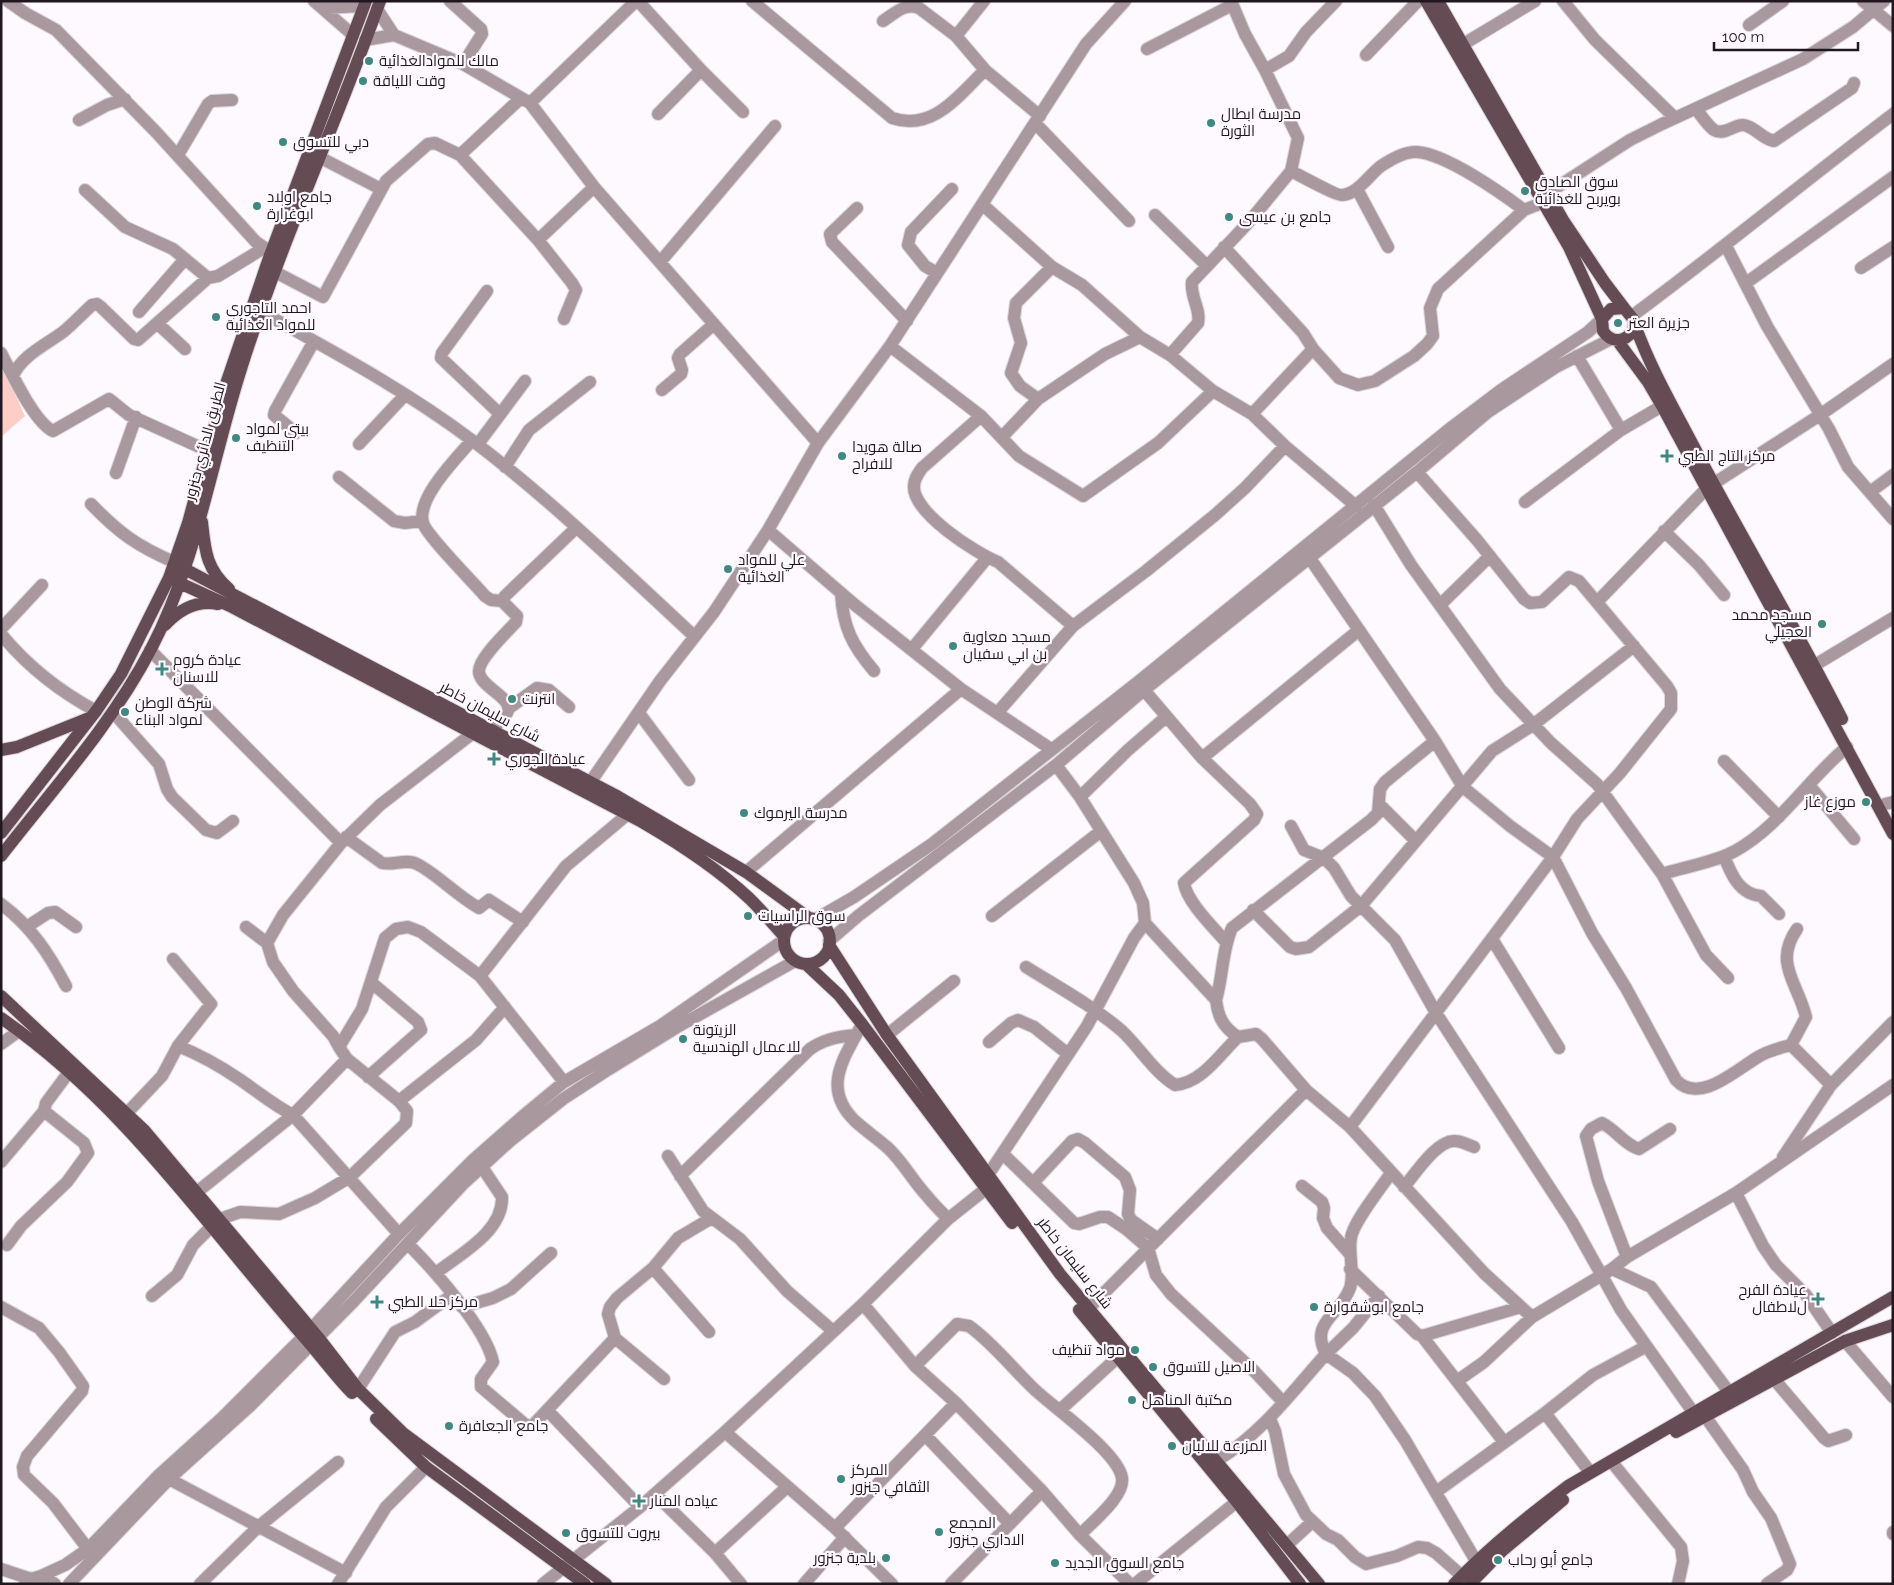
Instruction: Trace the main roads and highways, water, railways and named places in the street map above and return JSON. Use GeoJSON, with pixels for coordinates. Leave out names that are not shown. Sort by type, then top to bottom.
{"type":"FeatureCollection","features":[{"type":"Feature","properties":{"kind":"main road"},"geometry":{"type":"LineString","coordinates":[[1426,1],[1545,198],[1630,316],[1645,353],[1709,486],[1893,834]]}},
{"type":"Feature","properties":{"kind":"main road"},"geometry":{"type":"LineString","coordinates":[[1438,1],[1545,198],[1602,319],[1603,330],[1614,340],[1648,382],[1815,665],[1889,803],[1893,820]]}},
{"type":"Feature","properties":{"kind":"main road","name":"الطريق الدائري جنزور"},"geometry":{"type":"LineString","coordinates":[[1,856],[113,712],[160,630],[174,581],[174,562],[188,524],[206,450],[268,250],[372,4]]}},
{"type":"Feature","properties":{"kind":"main road","name":"الطريق الدائري جنزور"},"geometry":{"type":"LineString","coordinates":[[1,833],[94,714],[121,674],[174,581],[185,569],[201,518],[240,371],[260,311],[319,157],[359,38]]}},
{"type":"Feature","properties":{"kind":"main road"},"geometry":{"type":"LineString","coordinates":[[1602,319],[1611,309],[1630,316]]}},
{"type":"Feature","properties":{"kind":"main road"},"geometry":{"type":"LineString","coordinates":[[1614,340],[1629,336],[1630,316]]}},
{"type":"Feature","properties":{"kind":"main road"},"geometry":{"type":"LineString","coordinates":[[160,630],[176,614],[191,606],[235,602],[205,556],[201,518]]}},
{"type":"Feature","properties":{"kind":"main road","name":"شارع سليمان خاطر"},"geometry":{"type":"LineString","coordinates":[[174,562],[235,602],[473,733],[587,786],[628,814],[679,844],[732,884],[750,899],[784,938]]}},
{"type":"Feature","properties":{"kind":"main road","name":"شارع سليمان خاطر"},"geometry":{"type":"LineString","coordinates":[[174,581],[235,602],[490,730],[587,786],[746,872],[811,919]]}},
{"type":"Feature","properties":{"kind":"main road"},"geometry":{"type":"LineString","coordinates":[[1,750],[17,747],[94,714]]}},
{"type":"Feature","properties":{"kind":"main road"},"geometry":{"type":"LineString","coordinates":[[1,867],[64,784],[92,739]]}},
{"type":"Feature","properties":{"kind":"main road"},"geometry":{"type":"LineString","coordinates":[[811,919],[827,930],[829,943],[820,961],[801,963],[785,951],[784,938],[796,921],[811,919]]}},
{"type":"Feature","properties":{"kind":"main road","name":"شارع سليمان خاطر"},"geometry":{"type":"LineString","coordinates":[[829,943],[887,1035],[1060,1274],[1218,1460],[1241,1499],[1300,1584]]}},
{"type":"Feature","properties":{"kind":"main road","name":"شارع سليمان خاطر"},"geometry":{"type":"LineString","coordinates":[[801,963],[838,995],[859,1030],[987,1188],[1049,1274],[1118,1357],[1241,1499],[1287,1545],[1319,1584]]}},
{"type":"Feature","properties":{"kind":"main road"},"geometry":{"type":"LineString","coordinates":[[1,996],[127,1113],[198,1192],[216,1223]]}},
{"type":"Feature","properties":{"kind":"main road"},"geometry":{"type":"LineString","coordinates":[[1,1018],[69,1072],[98,1098],[157,1160],[216,1223],[310,1337],[349,1390],[410,1453],[426,1467],[585,1584]]}},
{"type":"Feature","properties":{"kind":"main road"},"geometry":{"type":"LineString","coordinates":[[1467,1582],[1573,1492],[1699,1414],[1729,1392],[1893,1297]]}},
{"type":"Feature","properties":{"kind":"main road"},"geometry":{"type":"LineString","coordinates":[[1467,1582],[1476,1561],[1536,1510],[1590,1472],[1699,1414],[1845,1341],[1893,1325]]}},
{"type":"Feature","properties":{"kind":"main road"},"geometry":{"type":"LineString","coordinates":[[310,1337],[358,1389],[403,1433],[606,1584]]}},
{"type":"Feature","properties":{"kind":"place","name":"مالك للموادالغذائية"},"geometry":{"type":"Point","coordinates":[369,61]}},
{"type":"Feature","properties":{"kind":"place","name":"وقت اللياقة"},"geometry":{"type":"Point","coordinates":[363,81]}},
{"type":"Feature","properties":{"kind":"place","name":"مدرسة ابطال الثورة"},"geometry":{"type":"Point","coordinates":[1211,123]}},
{"type":"Feature","properties":{"kind":"place","name":"دبي للتسوق"},"geometry":{"type":"Point","coordinates":[283,142]}},
{"type":"Feature","properties":{"kind":"place","name":"سوق الصادق بويربح للغذائية"},"geometry":{"type":"Point","coordinates":[1525,191]}},
{"type":"Feature","properties":{"kind":"place","name":"جامع اولاد ابوغرارة"},"geometry":{"type":"Point","coordinates":[257,206]}},
{"type":"Feature","properties":{"kind":"place","name":"جامع بن عيسى"},"geometry":{"type":"Point","coordinates":[1229,217]}},
{"type":"Feature","properties":{"kind":"place","name":"احمد التاجوري للمواد الغذائية"},"geometry":{"type":"Point","coordinates":[216,317]}},
{"type":"Feature","properties":{"kind":"place","name":"جزيرة العتر"},"geometry":{"type":"Point","coordinates":[1618,323]}},
{"type":"Feature","properties":{"kind":"place","name":"بيتي لمواد التنظيف"},"geometry":{"type":"Point","coordinates":[236,438]}},
{"type":"Feature","properties":{"kind":"place","name":"صالة هويدا للافراح"},"geometry":{"type":"Point","coordinates":[842,456]}},
{"type":"Feature","properties":{"kind":"place","name":"مركز التاج الطبي"},"geometry":{"type":"Point","coordinates":[1667,456]}},
{"type":"Feature","properties":{"kind":"place","name":"علي للمواد الغذائية"},"geometry":{"type":"Point","coordinates":[728,569]}},
{"type":"Feature","properties":{"kind":"place","name":"مسجد محمد العجيلي"},"geometry":{"type":"Point","coordinates":[1822,624]}},
{"type":"Feature","properties":{"kind":"place","name":"مسجد معاوية بن ابي سفيان"},"geometry":{"type":"Point","coordinates":[953,646]}},
{"type":"Feature","properties":{"kind":"place","name":"عيادة كروم للاسنان"},"geometry":{"type":"Point","coordinates":[162,669]}},
{"type":"Feature","properties":{"kind":"place","name":"انترنت"},"geometry":{"type":"Point","coordinates":[512,699]}},
{"type":"Feature","properties":{"kind":"place","name":"شركة الوطن لمواد البناء"},"geometry":{"type":"Point","coordinates":[125,712]}},
{"type":"Feature","properties":{"kind":"place","name":"عيادة الجوري"},"geometry":{"type":"Point","coordinates":[494,759]}},
{"type":"Feature","properties":{"kind":"place","name":"موزع غاز"},"geometry":{"type":"Point","coordinates":[1866,802]}},
{"type":"Feature","properties":{"kind":"place","name":"مدرسة اليرموك"},"geometry":{"type":"Point","coordinates":[744,813]}},
{"type":"Feature","properties":{"kind":"place","name":"سوق الراسيات"},"geometry":{"type":"Point","coordinates":[748,916]}},
{"type":"Feature","properties":{"kind":"place","name":"الزيتونة للاعمال الهندسية"},"geometry":{"type":"Point","coordinates":[683,1039]}},
{"type":"Feature","properties":{"kind":"place","name":"عيادة الفرح لﻻطفال"},"geometry":{"type":"Point","coordinates":[1818,1299]}},
{"type":"Feature","properties":{"kind":"place","name":"مركز حلا الطبي"},"geometry":{"type":"Point","coordinates":[377,1302]}},
{"type":"Feature","properties":{"kind":"place","name":"جامع ابوشقوارة"},"geometry":{"type":"Point","coordinates":[1314,1307]}},
{"type":"Feature","properties":{"kind":"place","name":"مواد تنظيف"},"geometry":{"type":"Point","coordinates":[1135,1350]}},
{"type":"Feature","properties":{"kind":"place","name":"الاصيل للتسوق"},"geometry":{"type":"Point","coordinates":[1153,1367]}},
{"type":"Feature","properties":{"kind":"place","name":"مكتبة المناهل"},"geometry":{"type":"Point","coordinates":[1132,1400]}},
{"type":"Feature","properties":{"kind":"place","name":"جامع الجعافرة"},"geometry":{"type":"Point","coordinates":[449,1426]}},
{"type":"Feature","properties":{"kind":"place","name":"المزرعة للالبان"},"geometry":{"type":"Point","coordinates":[1172,1446]}},
{"type":"Feature","properties":{"kind":"place","name":"المركز الثقافي جنزور"},"geometry":{"type":"Point","coordinates":[841,1479]}},
{"type":"Feature","properties":{"kind":"place","name":"عياده المنار"},"geometry":{"type":"Point","coordinates":[639,1501]}},
{"type":"Feature","properties":{"kind":"place","name":"المجمع الاداري جنزور"},"geometry":{"type":"Point","coordinates":[939,1532]}},
{"type":"Feature","properties":{"kind":"place","name":"بيروت للتسوق"},"geometry":{"type":"Point","coordinates":[566,1533]}},
{"type":"Feature","properties":{"kind":"place","name":"بلدية جنزور"},"geometry":{"type":"Point","coordinates":[886,1558]}},
{"type":"Feature","properties":{"kind":"place","name":"جامع أبو رحاب"},"geometry":{"type":"Point","coordinates":[1498,1560]}},
{"type":"Feature","properties":{"kind":"place","name":"جامع السوق الجديد"},"geometry":{"type":"Point","coordinates":[1055,1563]}}]}
